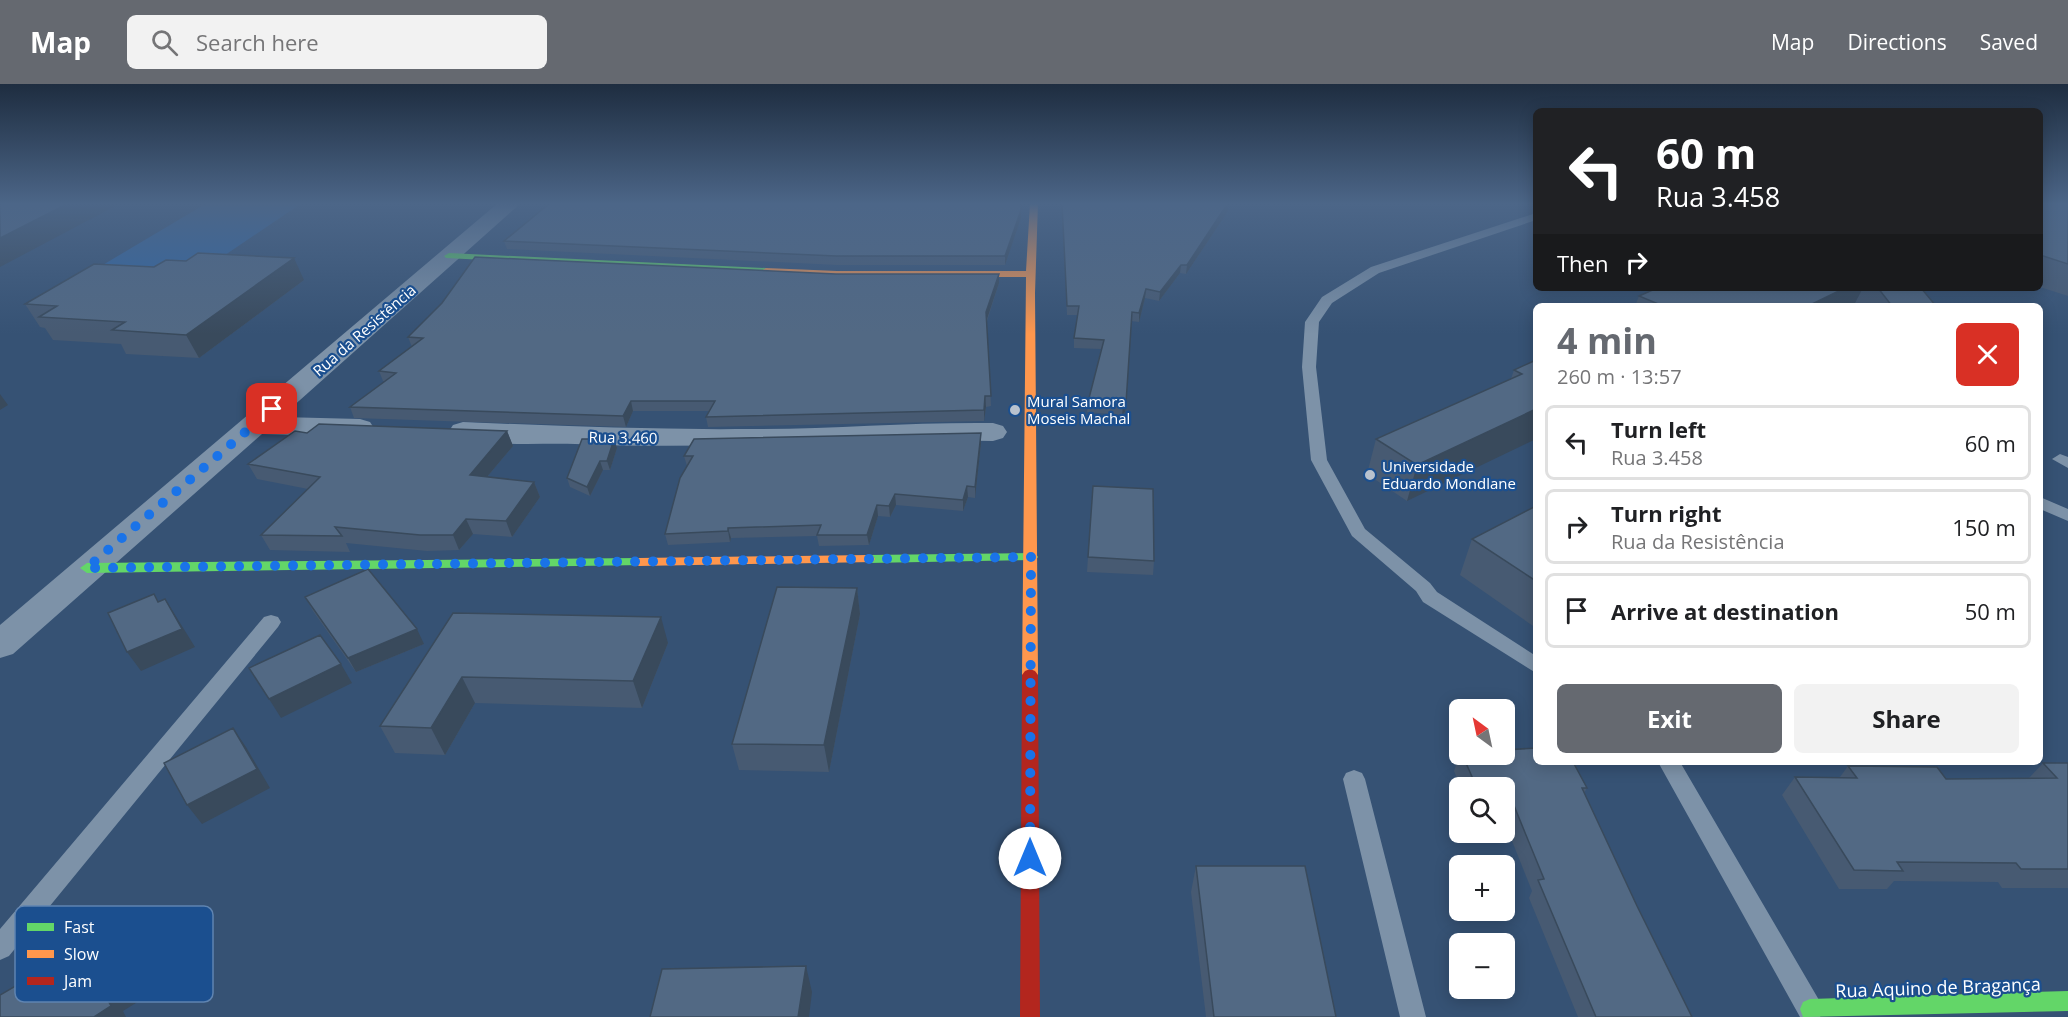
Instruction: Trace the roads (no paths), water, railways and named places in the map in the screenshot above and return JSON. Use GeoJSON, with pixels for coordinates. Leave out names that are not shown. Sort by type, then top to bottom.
{"type":"FeatureCollection","features":[{"type":"Feature","properties":{"kind":"street","name":"Rua da Resistência"},"geometry":{"type":"LineString","coordinates":[[0,645],[460,247]]}},
{"type":"Feature","properties":{"kind":"street"},"geometry":{"type":"LineString","coordinates":[[1030,1017],[1032,247]]}},
{"type":"Feature","properties":{"kind":"street"},"geometry":{"type":"LineString","coordinates":[[449,256],[837,274],[1031,274]]}},
{"type":"Feature","properties":{"kind":"street"},"geometry":{"type":"LineString","coordinates":[[254,424],[381,428]]}},
{"type":"Feature","properties":{"kind":"street","name":"Rua 3.460"},"geometry":{"type":"LineString","coordinates":[[439,430],[606,437],[742,438],[911,431],[993,432]]}},
{"type":"Feature","properties":{"kind":"street"},"geometry":{"type":"LineString","coordinates":[[87,568],[1031,557]]}},
{"type":"Feature","properties":{"kind":"street","name":"Rua Aquino de Bragança"},"geometry":{"type":"LineString","coordinates":[[1812,1013],[2068,1001]]}},
{"type":"Feature","properties":{"kind":"lane"},"geometry":{"type":"LineString","coordinates":[[1446,247],[1376,270],[1349,284],[1327,300],[1312,322],[1309,368],[1319,460],[1358,532],[1423,587],[1430,597],[1533,664]]}},
{"type":"Feature","properties":{"kind":"lane"},"geometry":{"type":"LineString","coordinates":[[2043,504],[2068,516]]}},
{"type":"Feature","properties":{"kind":"lane"},"geometry":{"type":"LineString","coordinates":[[35,906],[271,622]]}},
{"type":"Feature","properties":{"kind":"lane"},"geometry":{"type":"LineString","coordinates":[[1671,765],[1812,1013]]}},
{"type":"Feature","properties":{"kind":"lane"},"geometry":{"type":"LineString","coordinates":[[1354,779],[1413,1017]]}},
{"type":"Feature","properties":{"kind":"lane"},"geometry":{"type":"LineString","coordinates":[[0,948],[15,930]]}},
{"type":"Feature","properties":{"kind":"place","name":"Mural Samora Moseis Machal"},"geometry":{"type":"Point","coordinates":[1015,410]}},
{"type":"Feature","properties":{"kind":"place","name":"Universidade Eduardo Mondlane"},"geometry":{"type":"Point","coordinates":[1370,475]}}]}
